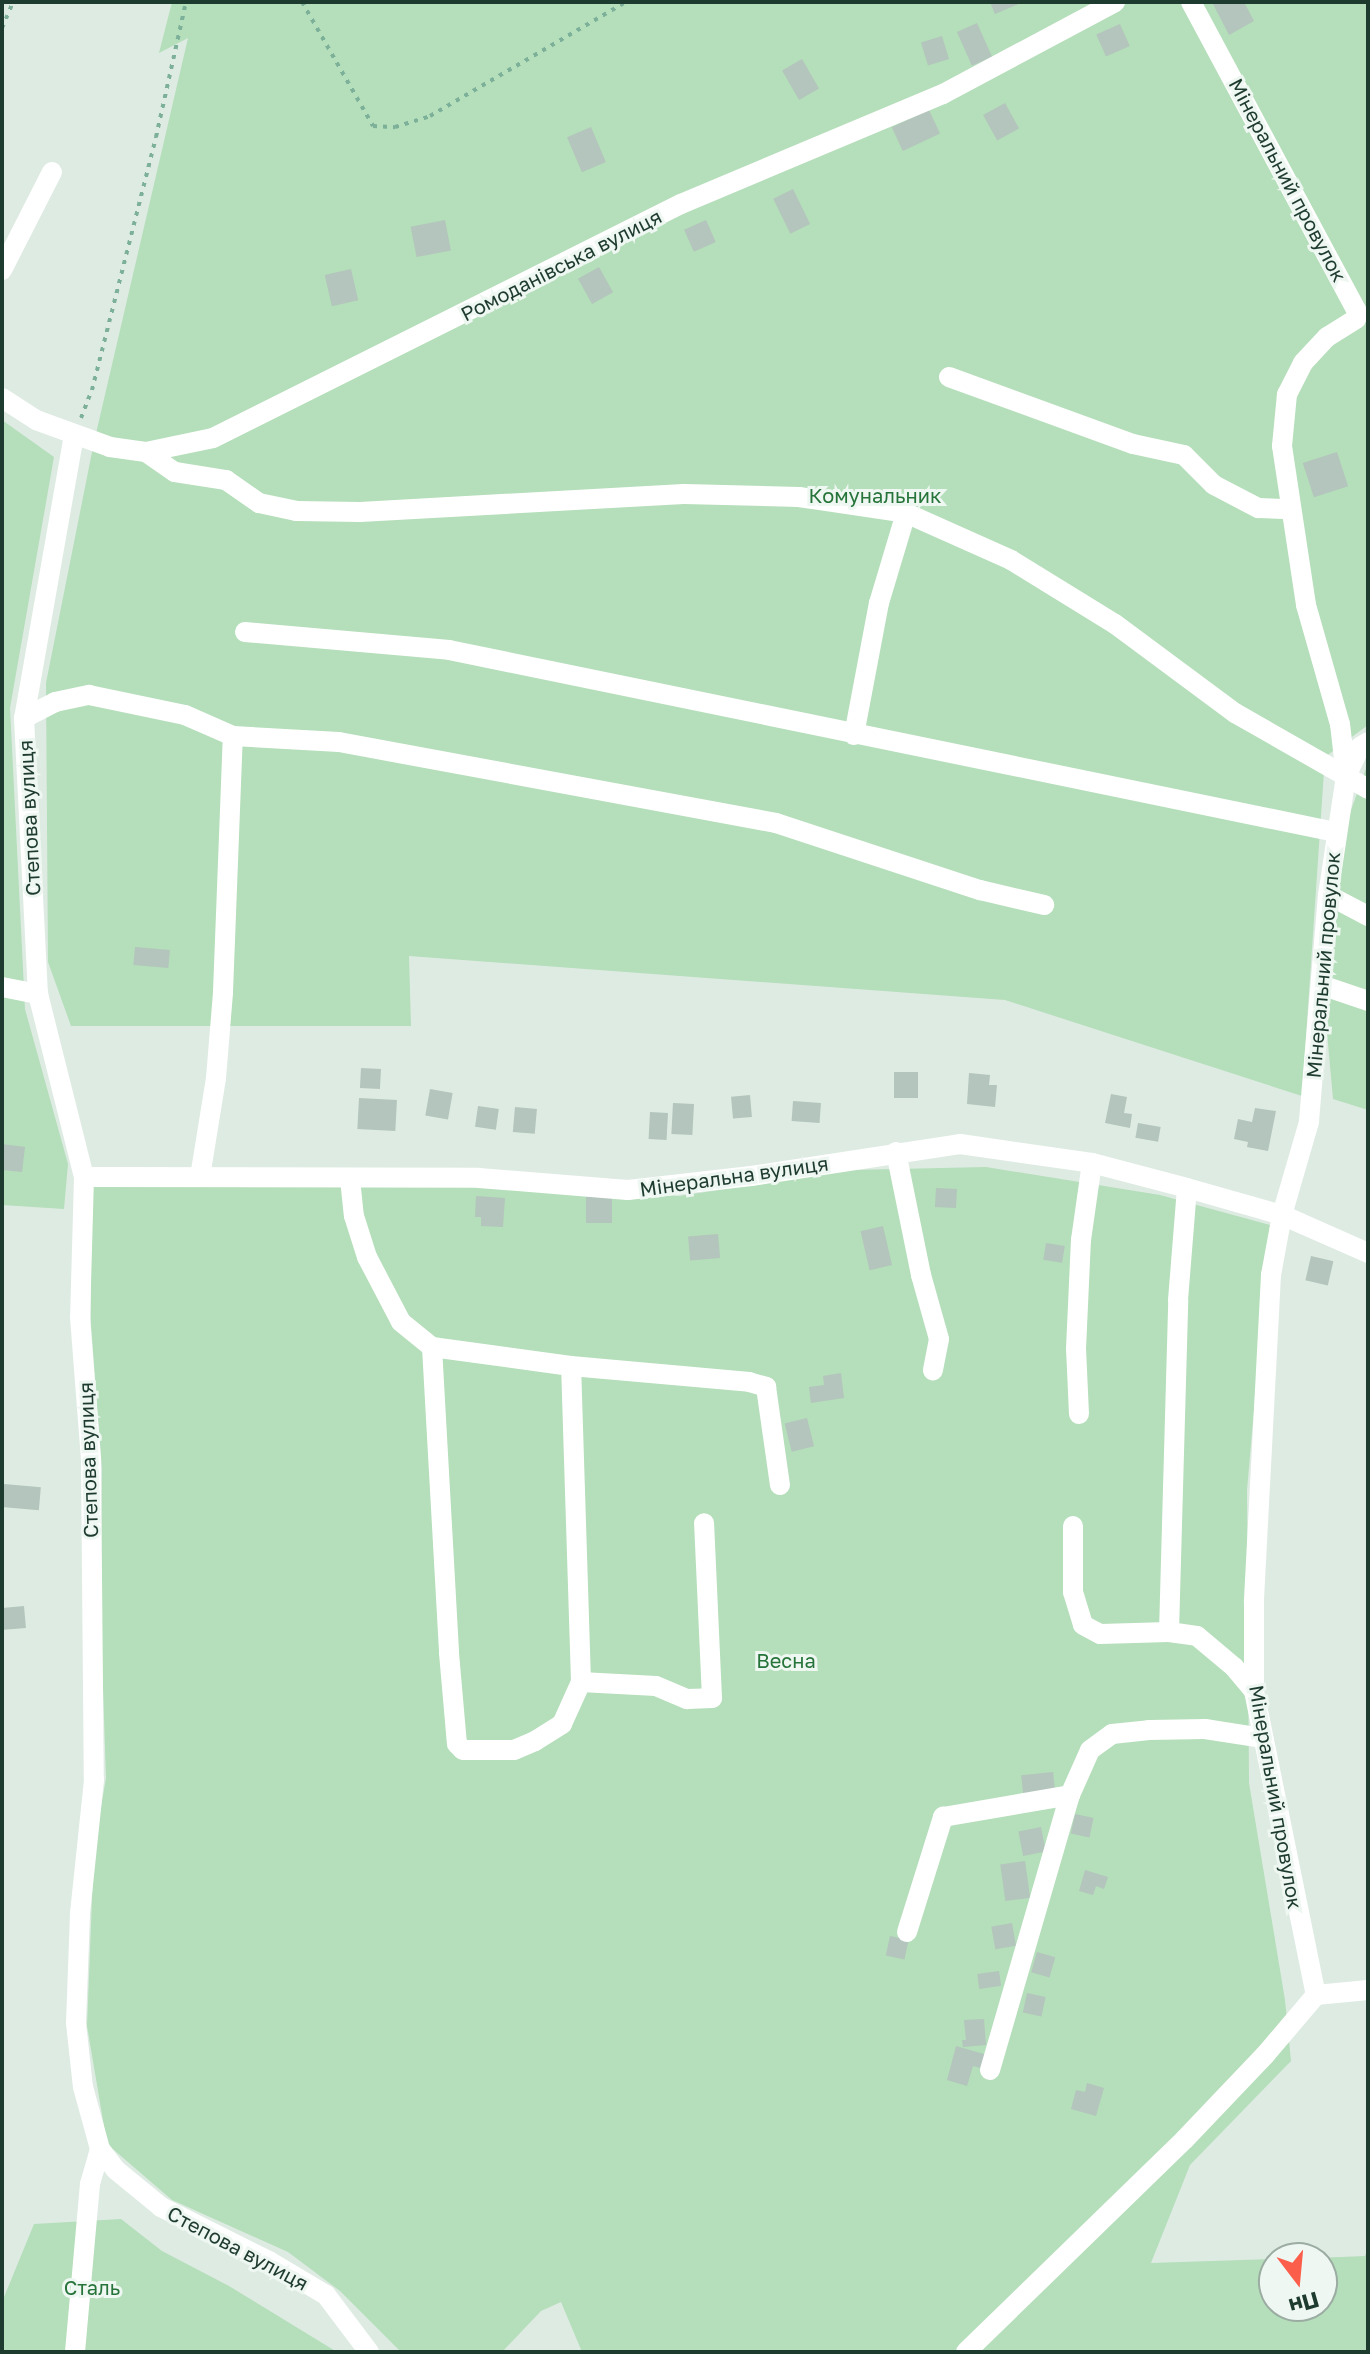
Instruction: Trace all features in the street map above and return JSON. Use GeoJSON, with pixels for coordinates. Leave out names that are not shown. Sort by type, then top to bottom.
{"type":"FeatureCollection","features":[{"type":"Feature","properties":{"kind":"street","name":"Ромоданівська вулиця"},"geometry":{"type":"LineString","coordinates":[[2,398],[36,420],[110,447],[146,452],[213,438],[681,204],[943,94],[1115,2]]}},
{"type":"Feature","properties":{"kind":"street","name":"Мінеральний провулок"},"geometry":{"type":"LineString","coordinates":[[1191,2],[1357,308],[1356,319],[1327,337],[1303,363],[1287,394],[1282,446],[1306,605],[1340,724],[1346,776],[1328,895],[1309,1122],[1282,1215],[1271,1275],[1254,1603],[1254,1691],[1316,1995]]}},
{"type":"Feature","properties":{"kind":"street"},"geometry":{"type":"LineString","coordinates":[[2,270],[52,172]]}},
{"type":"Feature","properties":{"kind":"street"},"geometry":{"type":"LineString","coordinates":[[949,377],[1133,444],[1184,455],[1214,485],[1258,508],[1291,509]]}},
{"type":"Feature","properties":{"kind":"street","name":"Степова вулиця"},"geometry":{"type":"LineString","coordinates":[[74,435],[24,718],[38,994],[84,1177],[80,1317],[91,1460],[94,1780],[80,1914],[76,2023],[83,2087],[100,2149],[116,2170],[161,2207],[269,2261],[326,2295],[369,2352]]}},
{"type":"Feature","properties":{"kind":"street"},"geometry":{"type":"LineString","coordinates":[[146,452],[175,472],[226,480],[259,503],[296,511],[360,512],[684,494],[799,497],[906,513],[1011,560],[1115,624],[1235,713],[1368,789]]}},
{"type":"Feature","properties":{"kind":"street"},"geometry":{"type":"LineString","coordinates":[[854,735],[879,603],[906,513]]}},
{"type":"Feature","properties":{"kind":"street"},"geometry":{"type":"LineString","coordinates":[[245,632],[449,650],[1336,832]]}},
{"type":"Feature","properties":{"kind":"street"},"geometry":{"type":"LineString","coordinates":[[24,718],[55,702],[89,695],[185,715],[233,736],[339,742],[776,823],[980,890],[1044,905]]}},
{"type":"Feature","properties":{"kind":"street"},"geometry":{"type":"LineString","coordinates":[[200,1177],[216,1078],[222,1007],[233,736]]}},
{"type":"Feature","properties":{"kind":"street"},"geometry":{"type":"LineString","coordinates":[[1346,776],[1360,747],[1368,742]]}},
{"type":"Feature","properties":{"kind":"street"},"geometry":{"type":"LineString","coordinates":[[1328,895],[1368,916]]}},
{"type":"Feature","properties":{"kind":"street"},"geometry":{"type":"LineString","coordinates":[[1321,985],[1368,1001]]}},
{"type":"Feature","properties":{"kind":"street"},"geometry":{"type":"LineString","coordinates":[[2,987],[38,994]]}},
{"type":"Feature","properties":{"kind":"street","name":"Мінеральна вулиця"},"geometry":{"type":"LineString","coordinates":[[84,1177],[479,1178],[628,1190],[751,1176],[960,1144],[1092,1163],[1187,1188],[1282,1215],[1368,1253]]}},
{"type":"Feature","properties":{"kind":"street"},"geometry":{"type":"LineString","coordinates":[[896,1152],[918,1261],[939,1339],[933,1370]]}},
{"type":"Feature","properties":{"kind":"street"},"geometry":{"type":"LineString","coordinates":[[1079,1414],[1076,1349],[1081,1240],[1092,1163]]}},
{"type":"Feature","properties":{"kind":"street"},"geometry":{"type":"LineString","coordinates":[[350,1179],[354,1216],[367,1257],[401,1322],[432,1347],[571,1366],[749,1382],[766,1387],[780,1485]]}},
{"type":"Feature","properties":{"kind":"street"},"geometry":{"type":"LineString","coordinates":[[1169,1632],[1178,1300],[1187,1188]]}},
{"type":"Feature","properties":{"kind":"street"},"geometry":{"type":"LineString","coordinates":[[432,1347],[457,1744],[463,1750],[475,1752],[514,1750],[562,1724],[581,1682],[571,1366]]}},
{"type":"Feature","properties":{"kind":"street"},"geometry":{"type":"LineString","coordinates":[[581,1682],[656,1686],[687,1699],[712,1698],[704,1523]]}},
{"type":"Feature","properties":{"kind":"street"},"geometry":{"type":"LineString","coordinates":[[1073,1526],[1073,1592],[1083,1625],[1100,1634],[1169,1632],[1197,1636],[1234,1667],[1254,1691]]}},
{"type":"Feature","properties":{"kind":"street"},"geometry":{"type":"LineString","coordinates":[[990,2070],[1070,1795],[1090,1750],[1112,1734],[1205,1729],[1263,1738]]}},
{"type":"Feature","properties":{"kind":"street"},"geometry":{"type":"LineString","coordinates":[[907,1932],[943,1817],[1070,1795]]}},
{"type":"Feature","properties":{"kind":"street"},"geometry":{"type":"LineString","coordinates":[[966,2352],[1185,2139],[1265,2055],[1316,1995],[1368,1990]]}},
{"type":"Feature","properties":{"kind":"street"},"geometry":{"type":"LineString","coordinates":[[75,2352],[90,2184],[100,2149]]}},
{"type":"Feature","properties":{"kind":"path"},"geometry":{"type":"LineString","coordinates":[[2,28],[13,2]]}},
{"type":"Feature","properties":{"kind":"path"},"geometry":{"type":"LineString","coordinates":[[74,435],[92,390],[156,137],[186,2]]}},
{"type":"Feature","properties":{"kind":"path"},"geometry":{"type":"LineString","coordinates":[[302,2],[373,126],[395,127],[430,116],[626,2]]}},
{"type":"Feature","properties":{"kind":"green space","name":"Комунальник"},"geometry":{"type":"Polygon","coordinates":[[[172,2],[1368,2],[1368,725],[1325,757],[1302,1096],[1005,1000],[409,956],[411,1026],[71,1026],[48,962],[46,683],[94,442],[188,38],[159,53],[172,2]]]}},
{"type":"Feature","properties":{"kind":"green space"},"geometry":{"type":"Polygon","coordinates":[[[2,420],[54,457],[10,708],[25,1009],[68,1164],[64,1209],[2,1205],[2,420]]]}},
{"type":"Feature","properties":{"kind":"green space"},"geometry":{"type":"Polygon","coordinates":[[[1368,763],[1368,1110],[1333,1099],[1325,1010],[1346,824],[1368,763]]]}},
{"type":"Feature","properties":{"kind":"green space","name":"Весна"},"geometry":{"type":"Polygon","coordinates":[[[986,1167],[1160,1195],[1270,1225],[1247,1490],[1249,1783],[1285,2000],[1291,2061],[1190,2165],[1151,2263],[1258,2260],[1258,2322],[1338,2322],[1338,2257],[1365,2256],[1368,2247],[1368,2352],[582,2352],[561,2302],[541,2311],[502,2352],[401,2352],[340,2291],[288,2252],[172,2200],[107,2144],[87,2026],[94,1848],[106,1778],[100,1597],[102,1469],[91,1325],[91,1185],[448,1183],[679,1196],[851,1170],[986,1167]]]}},
{"type":"Feature","properties":{"kind":"green space","name":"Сталь"},"geometry":{"type":"Polygon","coordinates":[[[121,2219],[162,2251],[229,2286],[337,2352],[2,2352],[2,2302],[34,2224],[121,2219]]]}},
{"type":"Feature","properties":{"kind":"building"},"geometry":{"type":"Polygon","coordinates":[[[990,2],[1023,2],[995,14],[990,2]]]}},
{"type":"Feature","properties":{"kind":"building"},"geometry":{"type":"Polygon","coordinates":[[[1212,2],[1244,2],[1254,21],[1229,35],[1212,2]]]}},
{"type":"Feature","properties":{"kind":"building"},"geometry":{"type":"Polygon","coordinates":[[[977,23],[992,57],[972,66],[957,32],[977,23]]]}},
{"type":"Feature","properties":{"kind":"building"},"geometry":{"type":"Polygon","coordinates":[[[1120,24],[1130,46],[1106,57],[1096,35],[1120,24]]]}},
{"type":"Feature","properties":{"kind":"building"},"geometry":{"type":"Polygon","coordinates":[[[942,36],[949,59],[928,65],[921,42],[942,36]]]}},
{"type":"Feature","properties":{"kind":"building"},"geometry":{"type":"Polygon","coordinates":[[[802,59],[819,88],[799,100],[782,70],[802,59]]]}},
{"type":"Feature","properties":{"kind":"building"},"geometry":{"type":"Polygon","coordinates":[[[1005,103],[1019,128],[997,140],[983,115],[1005,103]]]}},
{"type":"Feature","properties":{"kind":"building"},"geometry":{"type":"Polygon","coordinates":[[[929,110],[940,134],[903,151],[892,127],[929,110]]]}},
{"type":"Feature","properties":{"kind":"building"},"geometry":{"type":"Polygon","coordinates":[[[591,127],[606,162],[582,172],[567,137],[591,127]]]}},
{"type":"Feature","properties":{"kind":"building"},"geometry":{"type":"Polygon","coordinates":[[[793,189],[810,224],[790,234],[773,199],[793,189]]]}},
{"type":"Feature","properties":{"kind":"building"},"geometry":{"type":"Polygon","coordinates":[[[445,220],[451,250],[417,257],[411,227],[445,220]]]}},
{"type":"Feature","properties":{"kind":"building"},"geometry":{"type":"Polygon","coordinates":[[[706,220],[716,242],[694,252],[684,230],[706,220]]]}},
{"type":"Feature","properties":{"kind":"building"},"geometry":{"type":"Polygon","coordinates":[[[599,267],[613,292],[592,304],[578,279],[599,267]]]}},
{"type":"Feature","properties":{"kind":"building"},"geometry":{"type":"Polygon","coordinates":[[[351,269],[358,300],[332,306],[325,275],[351,269]]]}},
{"type":"Feature","properties":{"kind":"building"},"geometry":{"type":"Polygon","coordinates":[[[1337,452],[1348,486],[1314,497],[1303,463],[1337,452]]]}},
{"type":"Feature","properties":{"kind":"building"},"geometry":{"type":"Polygon","coordinates":[[[135,947],[170,950],[168,968],[133,965],[135,947]]]}},
{"type":"Feature","properties":{"kind":"building"},"geometry":{"type":"Polygon","coordinates":[[[361,1068],[381,1069],[380,1089],[360,1088],[361,1068]]]}},
{"type":"Feature","properties":{"kind":"building"},"geometry":{"type":"Polygon","coordinates":[[[894,1072],[918,1072],[918,1098],[894,1098],[894,1072]]]}},
{"type":"Feature","properties":{"kind":"building"},"geometry":{"type":"Polygon","coordinates":[[[969,1073],[990,1075],[989,1085],[997,1085],[995,1107],[967,1104],[969,1073]]]}},
{"type":"Feature","properties":{"kind":"building"},"geometry":{"type":"Polygon","coordinates":[[[430,1089],[453,1093],[448,1120],[425,1116],[430,1089]]]}},
{"type":"Feature","properties":{"kind":"building"},"geometry":{"type":"Polygon","coordinates":[[[1111,1094],[1127,1097],[1124,1113],[1132,1114],[1130,1128],[1105,1123],[1111,1094]]]}},
{"type":"Feature","properties":{"kind":"building"},"geometry":{"type":"Polygon","coordinates":[[[750,1095],[752,1117],[733,1119],[731,1097],[750,1095]]]}},
{"type":"Feature","properties":{"kind":"building"},"geometry":{"type":"Polygon","coordinates":[[[359,1098],[397,1100],[395,1131],[357,1129],[359,1098]]]}},
{"type":"Feature","properties":{"kind":"building"},"geometry":{"type":"Polygon","coordinates":[[[793,1101],[821,1103],[820,1123],[792,1121],[793,1101]]]}},
{"type":"Feature","properties":{"kind":"building"},"geometry":{"type":"Polygon","coordinates":[[[673,1103],[694,1104],[692,1135],[671,1134],[673,1103]]]}},
{"type":"Feature","properties":{"kind":"building"},"geometry":{"type":"Polygon","coordinates":[[[478,1106],[499,1109],[496,1130],[475,1127],[478,1106]]]}},
{"type":"Feature","properties":{"kind":"building"},"geometry":{"type":"Polygon","coordinates":[[[515,1107],[537,1109],[535,1134],[513,1132],[515,1107]]]}},
{"type":"Feature","properties":{"kind":"building"},"geometry":{"type":"Polygon","coordinates":[[[1255,1108],[1276,1111],[1268,1151],[1247,1147],[1248,1142],[1234,1139],[1238,1119],[1252,1122],[1255,1108]]]}},
{"type":"Feature","properties":{"kind":"building"},"geometry":{"type":"Polygon","coordinates":[[[650,1112],[668,1113],[667,1140],[649,1139],[650,1112]]]}},
{"type":"Feature","properties":{"kind":"building"},"geometry":{"type":"Polygon","coordinates":[[[1138,1123],[1161,1127],[1158,1142],[1135,1138],[1138,1123]]]}},
{"type":"Feature","properties":{"kind":"building"},"geometry":{"type":"Polygon","coordinates":[[[2,1144],[25,1147],[22,1172],[2,1170],[2,1144]]]}},
{"type":"Feature","properties":{"kind":"building"},"geometry":{"type":"Polygon","coordinates":[[[936,1188],[957,1189],[956,1208],[935,1207],[936,1188]]]}},
{"type":"Feature","properties":{"kind":"building"},"geometry":{"type":"Polygon","coordinates":[[[476,1196],[505,1198],[503,1227],[481,1226],[481,1217],[475,1217],[476,1196]]]}},
{"type":"Feature","properties":{"kind":"building"},"geometry":{"type":"Polygon","coordinates":[[[586,1197],[612,1197],[612,1223],[586,1223],[586,1197]]]}},
{"type":"Feature","properties":{"kind":"building"},"geometry":{"type":"Polygon","coordinates":[[[883,1226],[892,1265],[870,1270],[861,1231],[883,1226]]]}},
{"type":"Feature","properties":{"kind":"building"},"geometry":{"type":"Polygon","coordinates":[[[718,1234],[720,1258],[690,1261],[688,1237],[718,1234]]]}},
{"type":"Feature","properties":{"kind":"building"},"geometry":{"type":"Polygon","coordinates":[[[1046,1243],[1065,1246],[1062,1263],[1043,1260],[1046,1243]]]}},
{"type":"Feature","properties":{"kind":"building"},"geometry":{"type":"Polygon","coordinates":[[[1311,1256],[1333,1261],[1328,1286],[1305,1280],[1311,1256]]]}},
{"type":"Feature","properties":{"kind":"building"},"geometry":{"type":"Polygon","coordinates":[[[841,1373],[844,1398],[811,1403],[809,1387],[824,1385],[823,1376],[841,1373]]]}},
{"type":"Feature","properties":{"kind":"building"},"geometry":{"type":"Polygon","coordinates":[[[807,1418],[814,1446],[792,1452],[785,1424],[807,1418]]]}},
{"type":"Feature","properties":{"kind":"building"},"geometry":{"type":"Polygon","coordinates":[[[4,1484],[41,1487],[39,1510],[2,1507],[4,1484]]]}},
{"type":"Feature","properties":{"kind":"building"},"geometry":{"type":"Polygon","coordinates":[[[24,1606],[26,1628],[4,1630],[2,1608],[24,1606]]]}},
{"type":"Feature","properties":{"kind":"building"},"geometry":{"type":"Polygon","coordinates":[[[1053,1772],[1055,1792],[1023,1795],[1021,1775],[1053,1772]]]}},
{"type":"Feature","properties":{"kind":"building"},"geometry":{"type":"Polygon","coordinates":[[[1075,1814],[1094,1818],[1089,1838],[1071,1834],[1075,1814]]]}},
{"type":"Feature","properties":{"kind":"building"},"geometry":{"type":"Polygon","coordinates":[[[1041,1827],[1046,1852],[1023,1856],[1018,1831],[1041,1827]]]}},
{"type":"Feature","properties":{"kind":"building"},"geometry":{"type":"Polygon","coordinates":[[[1025,1861],[1030,1898],[1005,1901],[1000,1864],[1025,1861]]]}},
{"type":"Feature","properties":{"kind":"building"},"geometry":{"type":"Polygon","coordinates":[[[1085,1870],[1108,1877],[1104,1889],[1096,1886],[1093,1895],[1079,1891],[1085,1870]]]}},
{"type":"Feature","properties":{"kind":"building"},"geometry":{"type":"Polygon","coordinates":[[[1012,1923],[1016,1946],[995,1949],[991,1927],[1012,1923]]]}},
{"type":"Feature","properties":{"kind":"building"},"geometry":{"type":"Polygon","coordinates":[[[890,1936],[909,1940],[904,1960],[886,1956],[890,1936]]]}},
{"type":"Feature","properties":{"kind":"building"},"geometry":{"type":"Polygon","coordinates":[[[1037,1952],[1055,1957],[1049,1977],[1031,1972],[1037,1952]]]}},
{"type":"Feature","properties":{"kind":"building"},"geometry":{"type":"Polygon","coordinates":[[[999,1971],[1001,1986],[979,1989],[977,1974],[999,1971]]]}},
{"type":"Feature","properties":{"kind":"building"},"geometry":{"type":"Polygon","coordinates":[[[1027,1993],[1046,1997],[1041,2017],[1023,2013],[1027,1993]]]}},
{"type":"Feature","properties":{"kind":"building"},"geometry":{"type":"Polygon","coordinates":[[[984,2019],[986,2045],[963,2047],[962,2040],[966,2040],[964,2020],[984,2019]]]}},
{"type":"Feature","properties":{"kind":"building"},"geometry":{"type":"Polygon","coordinates":[[[956,2046],[991,2056],[987,2070],[973,2066],[967,2086],[947,2080],[956,2046]]]}},
{"type":"Feature","properties":{"kind":"building"},"geometry":{"type":"Polygon","coordinates":[[[1087,2083],[1104,2088],[1096,2116],[1071,2109],[1076,2090],[1085,2092],[1087,2083]]]}}]}
